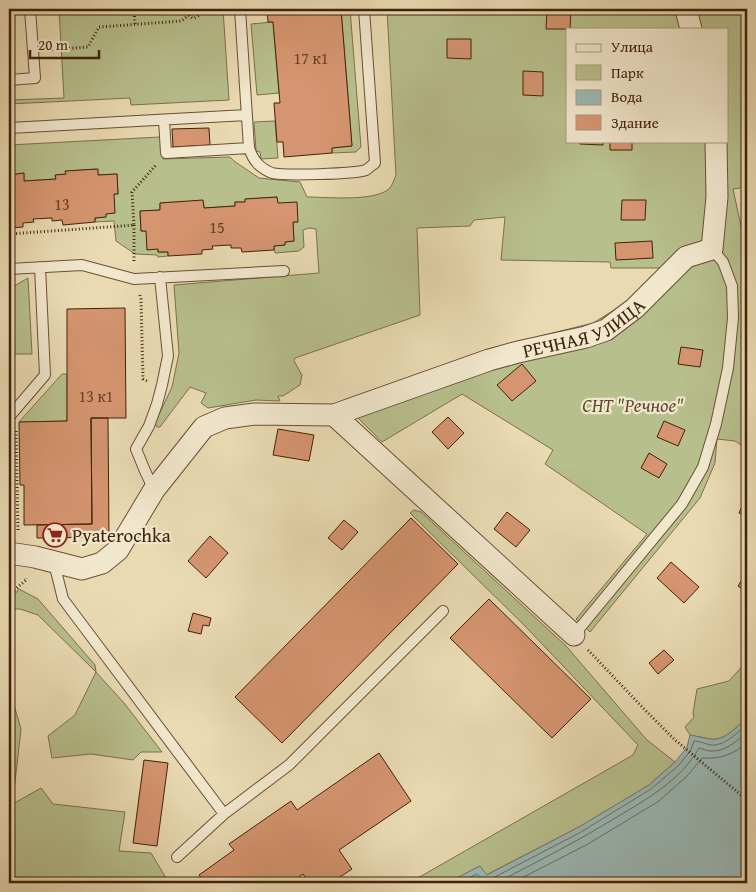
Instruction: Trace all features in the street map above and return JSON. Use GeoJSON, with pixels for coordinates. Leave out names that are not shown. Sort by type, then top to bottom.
{"type":"FeatureCollection","features":[{"type":"Feature","properties":{"kind":"street"},"geometry":{"type":"LineString","coordinates":[[686,9],[691,28]]}},
{"type":"Feature","properties":{"kind":"street"},"geometry":{"type":"LineString","coordinates":[[712,249],[717,197],[716,142]]}},
{"type":"Feature","properties":{"kind":"street","name":"РЕЧНАЯ УЛИЦА"},"geometry":{"type":"LineString","coordinates":[[334,415],[490,360],[586,337],[606,330],[635,308],[686,257],[712,249]]}},
{"type":"Feature","properties":{"kind":"street"},"geometry":{"type":"LineString","coordinates":[[9,553],[35,557],[82,569],[102,563],[118,550],[154,490],[204,427],[225,418],[255,414],[334,415],[574,635]]}},
{"type":"Feature","properties":{"kind":"lane"},"geometry":{"type":"LineString","coordinates":[[9,80],[35,78],[30,9]]}},
{"type":"Feature","properties":{"kind":"lane"},"geometry":{"type":"LineString","coordinates":[[240,9],[249,148],[252,157],[259,166],[272,173],[293,174],[354,172],[366,170],[375,163],[364,9]]}},
{"type":"Feature","properties":{"kind":"lane"},"geometry":{"type":"LineString","coordinates":[[9,128],[247,115]]}},
{"type":"Feature","properties":{"kind":"lane"},"geometry":{"type":"LineString","coordinates":[[164,120],[166,154],[249,148]]}},
{"type":"Feature","properties":{"kind":"lane"},"geometry":{"type":"LineString","coordinates":[[574,635],[682,504],[703,467],[716,424],[728,368],[734,318],[732,286],[723,262],[712,249]]}},
{"type":"Feature","properties":{"kind":"lane"},"geometry":{"type":"LineString","coordinates":[[9,269],[82,265],[134,279],[284,271]]}},
{"type":"Feature","properties":{"kind":"lane"},"geometry":{"type":"LineString","coordinates":[[9,417],[45,376],[40,267]]}},
{"type":"Feature","properties":{"kind":"lane"},"geometry":{"type":"LineString","coordinates":[[154,490],[144,471],[136,449],[149,426],[157,404],[168,356],[160,277]]}},
{"type":"Feature","properties":{"kind":"lane"},"geometry":{"type":"LineString","coordinates":[[54,563],[63,599],[224,814]]}},
{"type":"Feature","properties":{"kind":"lane"},"geometry":{"type":"LineString","coordinates":[[177,857],[224,814],[289,765],[443,611]]}},
{"type":"Feature","properties":{"kind":"path"},"geometry":{"type":"LineString","coordinates":[[134,9],[135,24]]}},
{"type":"Feature","properties":{"kind":"path"},"geometry":{"type":"LineString","coordinates":[[186,9],[188,16]]}},
{"type":"Feature","properties":{"kind":"path"},"geometry":{"type":"LineString","coordinates":[[33,50],[88,46],[99,27],[181,20],[188,16],[195,18],[200,14],[200,10],[222,9]]}},
{"type":"Feature","properties":{"kind":"path"},"geometry":{"type":"LineString","coordinates":[[162,385],[143,379],[141,299],[134,279],[132,192],[166,154]]}},
{"type":"Feature","properties":{"kind":"path"},"geometry":{"type":"LineString","coordinates":[[9,234],[134,225]]}},
{"type":"Feature","properties":{"kind":"path"},"geometry":{"type":"LineString","coordinates":[[17,503],[17,524]]}},
{"type":"Feature","properties":{"kind":"path"},"geometry":{"type":"LineString","coordinates":[[574,635],[675,740],[747,800]]}},
{"type":"Feature","properties":{"kind":"green space"},"geometry":{"type":"Polygon","coordinates":[[[59,9],[223,9],[229,100],[131,105],[130,98],[9,104],[9,100],[64,98],[59,9]]]}},
{"type":"Feature","properties":{"kind":"green space"},"geometry":{"type":"Polygon","coordinates":[[[341,9],[350,9],[361,147],[356,152],[332,153],[332,148],[352,146],[341,9]]]}},
{"type":"Feature","properties":{"kind":"green space","name":"СНТ \"Речное\""},"geometry":{"type":"Polygon","coordinates":[[[387,9],[747,9],[747,187],[733,189],[747,254],[747,258],[742,263],[742,294],[747,294],[747,449],[735,441],[717,439],[715,463],[700,498],[590,632],[576,619],[647,534],[545,464],[553,450],[462,394],[382,442],[341,401],[488,349],[593,323],[624,304],[663,268],[611,268],[610,262],[501,260],[505,217],[474,220],[470,226],[417,228],[420,315],[295,358],[294,361],[302,375],[300,385],[283,396],[278,396],[280,401],[256,400],[208,408],[201,403],[206,393],[190,387],[160,427],[157,427],[155,423],[172,387],[179,353],[174,285],[319,273],[316,229],[309,228],[303,230],[304,247],[299,251],[275,253],[274,246],[285,245],[285,242],[294,241],[293,222],[298,222],[278,203],[277,197],[246,199],[245,202],[235,202],[235,206],[204,208],[203,201],[160,203],[160,210],[140,211],[141,231],[146,231],[158,252],[168,252],[168,256],[158,257],[157,255],[135,254],[116,241],[114,221],[95,222],[95,218],[105,217],[114,194],[118,194],[117,174],[98,175],[97,169],[66,171],[66,174],[56,175],[56,179],[24,181],[24,173],[9,175],[9,145],[160,137],[163,159],[230,157],[259,178],[300,182],[307,197],[349,198],[372,196],[382,193],[392,185],[396,175],[387,9]]]}},
{"type":"Feature","properties":{"kind":"green space"},"geometry":{"type":"Polygon","coordinates":[[[273,22],[279,93],[257,95],[251,24],[273,22]]]}},
{"type":"Feature","properties":{"kind":"green space"},"geometry":{"type":"Polygon","coordinates":[[[275,121],[278,158],[261,159],[260,152],[256,151],[254,122],[275,121]]]}},
{"type":"Feature","properties":{"kind":"green space"},"geometry":{"type":"Polygon","coordinates":[[[28,278],[32,354],[9,354],[9,289],[28,278]]]}},
{"type":"Feature","properties":{"kind":"green space"},"geometry":{"type":"Polygon","coordinates":[[[62,374],[67,374],[67,421],[19,422],[62,374]]]}},
{"type":"Feature","properties":{"kind":"green space"},"geometry":{"type":"Polygon","coordinates":[[[414,510],[421,512],[566,646],[647,740],[675,762],[649,785],[579,827],[486,875],[480,866],[447,883],[409,883],[633,755],[638,745],[526,627],[410,513],[414,510]]]}},
{"type":"Feature","properties":{"kind":"green space"},"geometry":{"type":"Polygon","coordinates":[[[19,589],[38,599],[95,665],[96,672],[38,615],[20,609],[9,609],[9,601],[19,589]]]}},
{"type":"Feature","properties":{"kind":"green space"},"geometry":{"type":"Polygon","coordinates":[[[747,661],[747,718],[730,733],[720,738],[710,739],[690,735],[685,727],[694,717],[697,689],[729,681],[747,661]]]}},
{"type":"Feature","properties":{"kind":"green space"},"geometry":{"type":"Polygon","coordinates":[[[96,672],[124,703],[162,752],[141,752],[133,760],[91,754],[52,758],[48,736],[75,715],[96,672]]]}},
{"type":"Feature","properties":{"kind":"green space"},"geometry":{"type":"Polygon","coordinates":[[[9,688],[21,729],[11,805],[41,788],[53,804],[125,812],[119,851],[151,853],[169,883],[9,883],[9,688]]]}},
{"type":"Feature","properties":{"kind":"water"},"geometry":{"type":"Polygon","coordinates":[[[747,718],[747,883],[447,883],[480,866],[487,875],[579,827],[649,785],[675,762],[687,747],[690,735],[710,739],[720,738],[730,733],[747,718]]]}},
{"type":"Feature","properties":{"kind":"building"},"geometry":{"type":"Polygon","coordinates":[[[267,9],[341,9],[352,146],[332,148],[332,153],[284,157],[283,142],[277,142],[274,103],[280,103],[273,22],[268,22],[267,9]]]}},
{"type":"Feature","properties":{"kind":"building"},"geometry":{"type":"Polygon","coordinates":[[[547,9],[571,9],[570,28],[546,29],[547,9]]]}},
{"type":"Feature","properties":{"kind":"building"},"geometry":{"type":"Polygon","coordinates":[[[447,39],[471,39],[471,59],[447,58],[447,39]]]}},
{"type":"Feature","properties":{"kind":"building"},"geometry":{"type":"Polygon","coordinates":[[[523,71],[543,72],[543,96],[523,95],[523,71]]]}},
{"type":"Feature","properties":{"kind":"building"},"geometry":{"type":"Polygon","coordinates":[[[209,128],[210,145],[173,147],[172,129],[209,128]]]}},
{"type":"Feature","properties":{"kind":"building"},"geometry":{"type":"Polygon","coordinates":[[[580,142],[603,142],[603,145],[580,144],[580,142]]]}},
{"type":"Feature","properties":{"kind":"building"},"geometry":{"type":"Polygon","coordinates":[[[610,142],[632,142],[632,150],[610,150],[610,142]]]}},
{"type":"Feature","properties":{"kind":"building"},"geometry":{"type":"Polygon","coordinates":[[[98,169],[98,175],[117,174],[118,194],[114,194],[115,213],[106,214],[106,217],[95,218],[95,222],[63,225],[62,220],[52,221],[52,218],[33,219],[34,222],[23,223],[23,227],[9,228],[9,175],[24,173],[24,181],[56,179],[55,175],[66,174],[65,171],[98,169]]]}},
{"type":"Feature","properties":{"kind":"building"},"geometry":{"type":"Polygon","coordinates":[[[277,197],[278,203],[297,202],[298,222],[293,222],[294,241],[285,242],[285,245],[274,246],[274,250],[242,252],[241,248],[231,248],[231,245],[212,246],[213,249],[202,250],[202,254],[168,256],[168,252],[158,252],[158,249],[147,250],[146,231],[141,231],[140,211],[160,210],[160,203],[203,200],[204,208],[235,206],[235,202],[245,202],[245,199],[277,197]]]}},
{"type":"Feature","properties":{"kind":"building"},"geometry":{"type":"Polygon","coordinates":[[[622,200],[646,200],[645,220],[621,220],[622,200]]]}},
{"type":"Feature","properties":{"kind":"building"},"geometry":{"type":"Polygon","coordinates":[[[652,241],[653,258],[616,260],[615,243],[652,241]]]}},
{"type":"Feature","properties":{"kind":"building"},"geometry":{"type":"Polygon","coordinates":[[[125,308],[126,418],[91,418],[92,524],[24,525],[24,485],[20,485],[19,422],[67,421],[67,309],[125,308]]]}},
{"type":"Feature","properties":{"kind":"building"},"geometry":{"type":"Polygon","coordinates":[[[681,347],[703,350],[700,367],[678,364],[681,347]]]}},
{"type":"Feature","properties":{"kind":"building"},"geometry":{"type":"Polygon","coordinates":[[[743,358],[747,358],[747,377],[743,377],[743,358]]]}},
{"type":"Feature","properties":{"kind":"building"},"geometry":{"type":"Polygon","coordinates":[[[522,364],[536,381],[512,401],[497,385],[522,364]]]}},
{"type":"Feature","properties":{"kind":"building"},"geometry":{"type":"Polygon","coordinates":[[[448,417],[464,433],[448,449],[432,432],[448,417]]]}},
{"type":"Feature","properties":{"kind":"building"},"geometry":{"type":"Polygon","coordinates":[[[91,418],[108,418],[109,537],[37,538],[37,525],[92,524],[91,418]]]}},
{"type":"Feature","properties":{"kind":"building"},"geometry":{"type":"Polygon","coordinates":[[[664,421],[685,430],[678,446],[657,437],[664,421]]]}},
{"type":"Feature","properties":{"kind":"building"},"geometry":{"type":"Polygon","coordinates":[[[278,429],[314,435],[309,461],[273,455],[278,429]]]}},
{"type":"Feature","properties":{"kind":"building"},"geometry":{"type":"Polygon","coordinates":[[[649,453],[667,464],[659,478],[641,468],[649,453]]]}},
{"type":"Feature","properties":{"kind":"building"},"geometry":{"type":"Polygon","coordinates":[[[747,496],[747,517],[739,513],[747,496]]]}},
{"type":"Feature","properties":{"kind":"building"},"geometry":{"type":"Polygon","coordinates":[[[507,512],[530,530],[516,547],[494,529],[507,512]]]}},
{"type":"Feature","properties":{"kind":"building"},"geometry":{"type":"Polygon","coordinates":[[[411,518],[458,564],[282,743],[235,697],[411,518]]]}},
{"type":"Feature","properties":{"kind":"building"},"geometry":{"type":"Polygon","coordinates":[[[344,520],[358,532],[342,550],[328,538],[344,520]]]}},
{"type":"Feature","properties":{"kind":"building"},"geometry":{"type":"Polygon","coordinates":[[[210,536],[228,553],[206,578],[188,561],[210,536]]]}},
{"type":"Feature","properties":{"kind":"building"},"geometry":{"type":"Polygon","coordinates":[[[671,562],[699,587],[684,603],[657,578],[671,562]]]}},
{"type":"Feature","properties":{"kind":"building"},"geometry":{"type":"Polygon","coordinates":[[[747,572],[747,592],[738,586],[747,572]]]}},
{"type":"Feature","properties":{"kind":"building"},"geometry":{"type":"Polygon","coordinates":[[[489,599],[591,699],[552,738],[450,638],[489,599]]]}},
{"type":"Feature","properties":{"kind":"building"},"geometry":{"type":"Polygon","coordinates":[[[193,613],[211,618],[209,626],[203,625],[201,634],[188,631],[193,613]]]}},
{"type":"Feature","properties":{"kind":"building"},"geometry":{"type":"Polygon","coordinates":[[[664,650],[674,660],[658,674],[649,663],[664,650]]]}},
{"type":"Feature","properties":{"kind":"building"},"geometry":{"type":"Polygon","coordinates":[[[379,753],[411,801],[339,850],[352,869],[331,883],[309,883],[303,874],[289,883],[205,883],[199,875],[234,850],[229,844],[291,801],[297,810],[379,753]]]}},
{"type":"Feature","properties":{"kind":"building"},"geometry":{"type":"Polygon","coordinates":[[[144,760],[168,763],[157,846],[133,843],[144,760]]]}},
{"type":"Feature","properties":{"kind":"place","name":"Pyaterochka"},"geometry":{"type":"Point","coordinates":[55,535]}}]}
